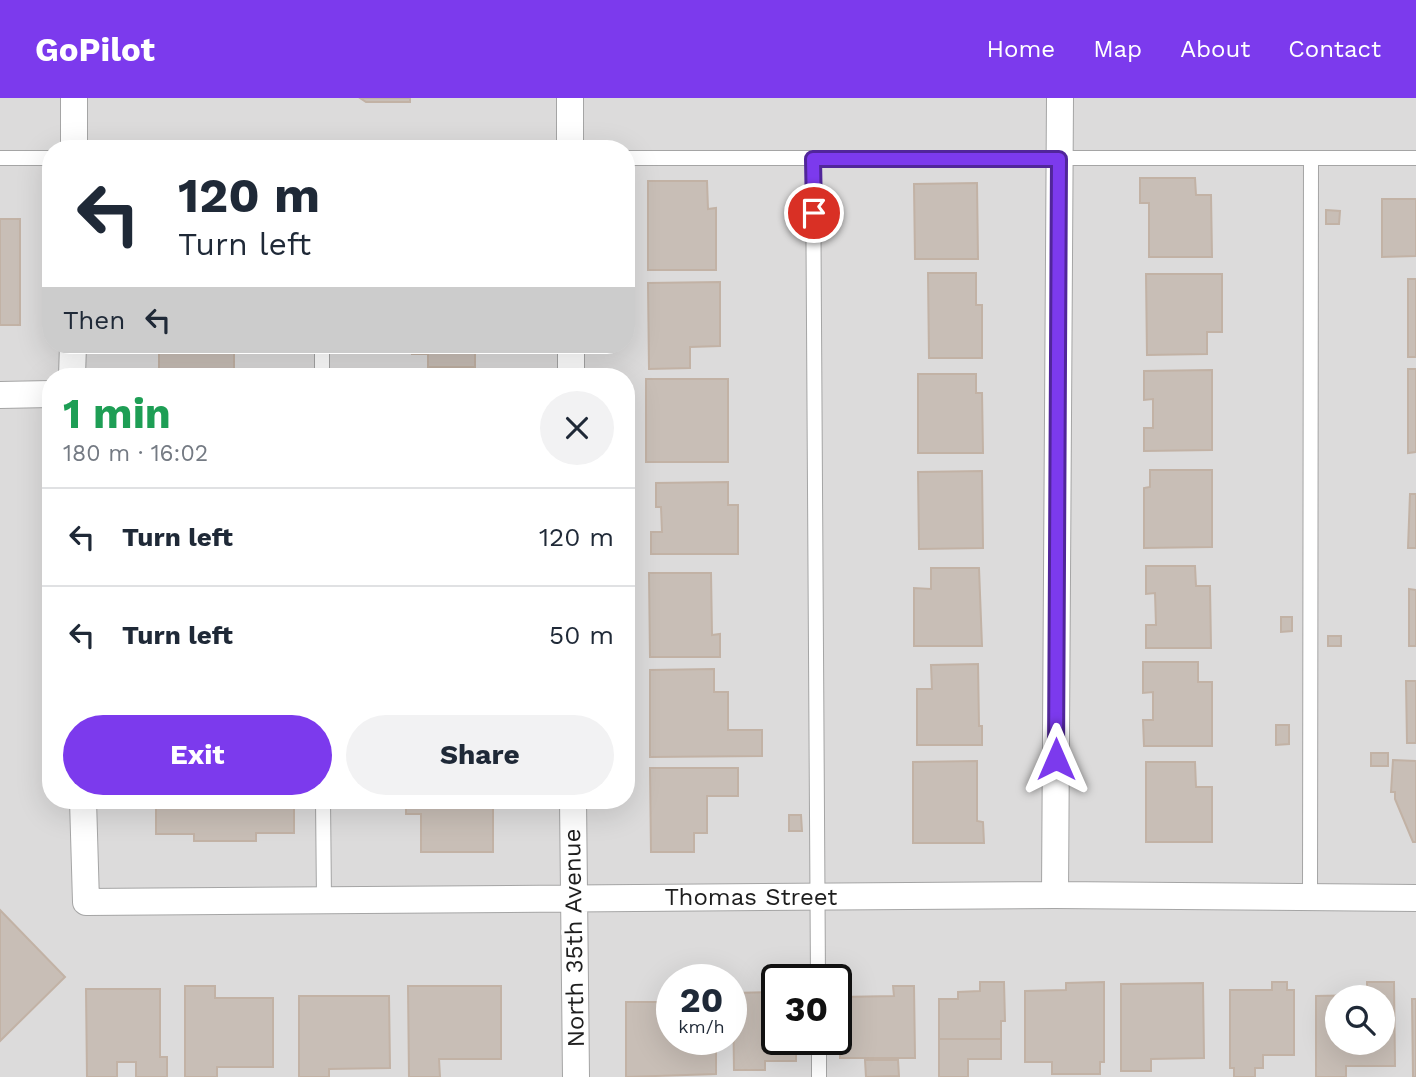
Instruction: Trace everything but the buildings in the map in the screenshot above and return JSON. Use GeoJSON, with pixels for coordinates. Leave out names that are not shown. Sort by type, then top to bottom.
{"type":"FeatureCollection","features":[{"type":"Feature","properties":{"kind":"street"},"geometry":{"type":"LineString","coordinates":[[74,98],[74,140]]}},
{"type":"Feature","properties":{"kind":"street"},"geometry":{"type":"LineString","coordinates":[[570,98],[570,140]]}},
{"type":"Feature","properties":{"kind":"street"},"geometry":{"type":"LineString","coordinates":[[1055,895],[1060,98]]}},
{"type":"Feature","properties":{"kind":"street"},"geometry":{"type":"LineString","coordinates":[[0,395],[42,394]]}},
{"type":"Feature","properties":{"kind":"street","name":"Thomas Street"},"geometry":{"type":"LineString","coordinates":[[83,809],[86,902],[1055,895],[1416,898]]}},
{"type":"Feature","properties":{"kind":"street","name":"North 35th Avenue"},"geometry":{"type":"LineString","coordinates":[[573,809],[576,1077]]}},
{"type":"Feature","properties":{"kind":"lane"},"geometry":{"type":"LineString","coordinates":[[0,158],[42,158]]}},
{"type":"Feature","properties":{"kind":"lane"},"geometry":{"type":"LineString","coordinates":[[635,158],[1416,158]]}},
{"type":"Feature","properties":{"kind":"lane"},"geometry":{"type":"LineString","coordinates":[[1310,897],[1311,158]]}},
{"type":"Feature","properties":{"kind":"lane"},"geometry":{"type":"LineString","coordinates":[[813,159],[818,964]]}},
{"type":"Feature","properties":{"kind":"lane"},"geometry":{"type":"LineString","coordinates":[[323,809],[324,900]]}},
{"type":"Feature","properties":{"kind":"lane"},"geometry":{"type":"LineString","coordinates":[[819,1055],[819,1077]]}},
{"type":"Feature","properties":{"kind":"shaded area"},"geometry":{"type":"Polygon","coordinates":[[[0,98],[1416,98],[1416,1077],[0,1077],[0,98]]]}},
{"type":"Feature","properties":{"kind":"route"},"geometry":{"type":"LineString","coordinates":[[814,213],[813,159],[1059,159],[1056,759]]}}]}
